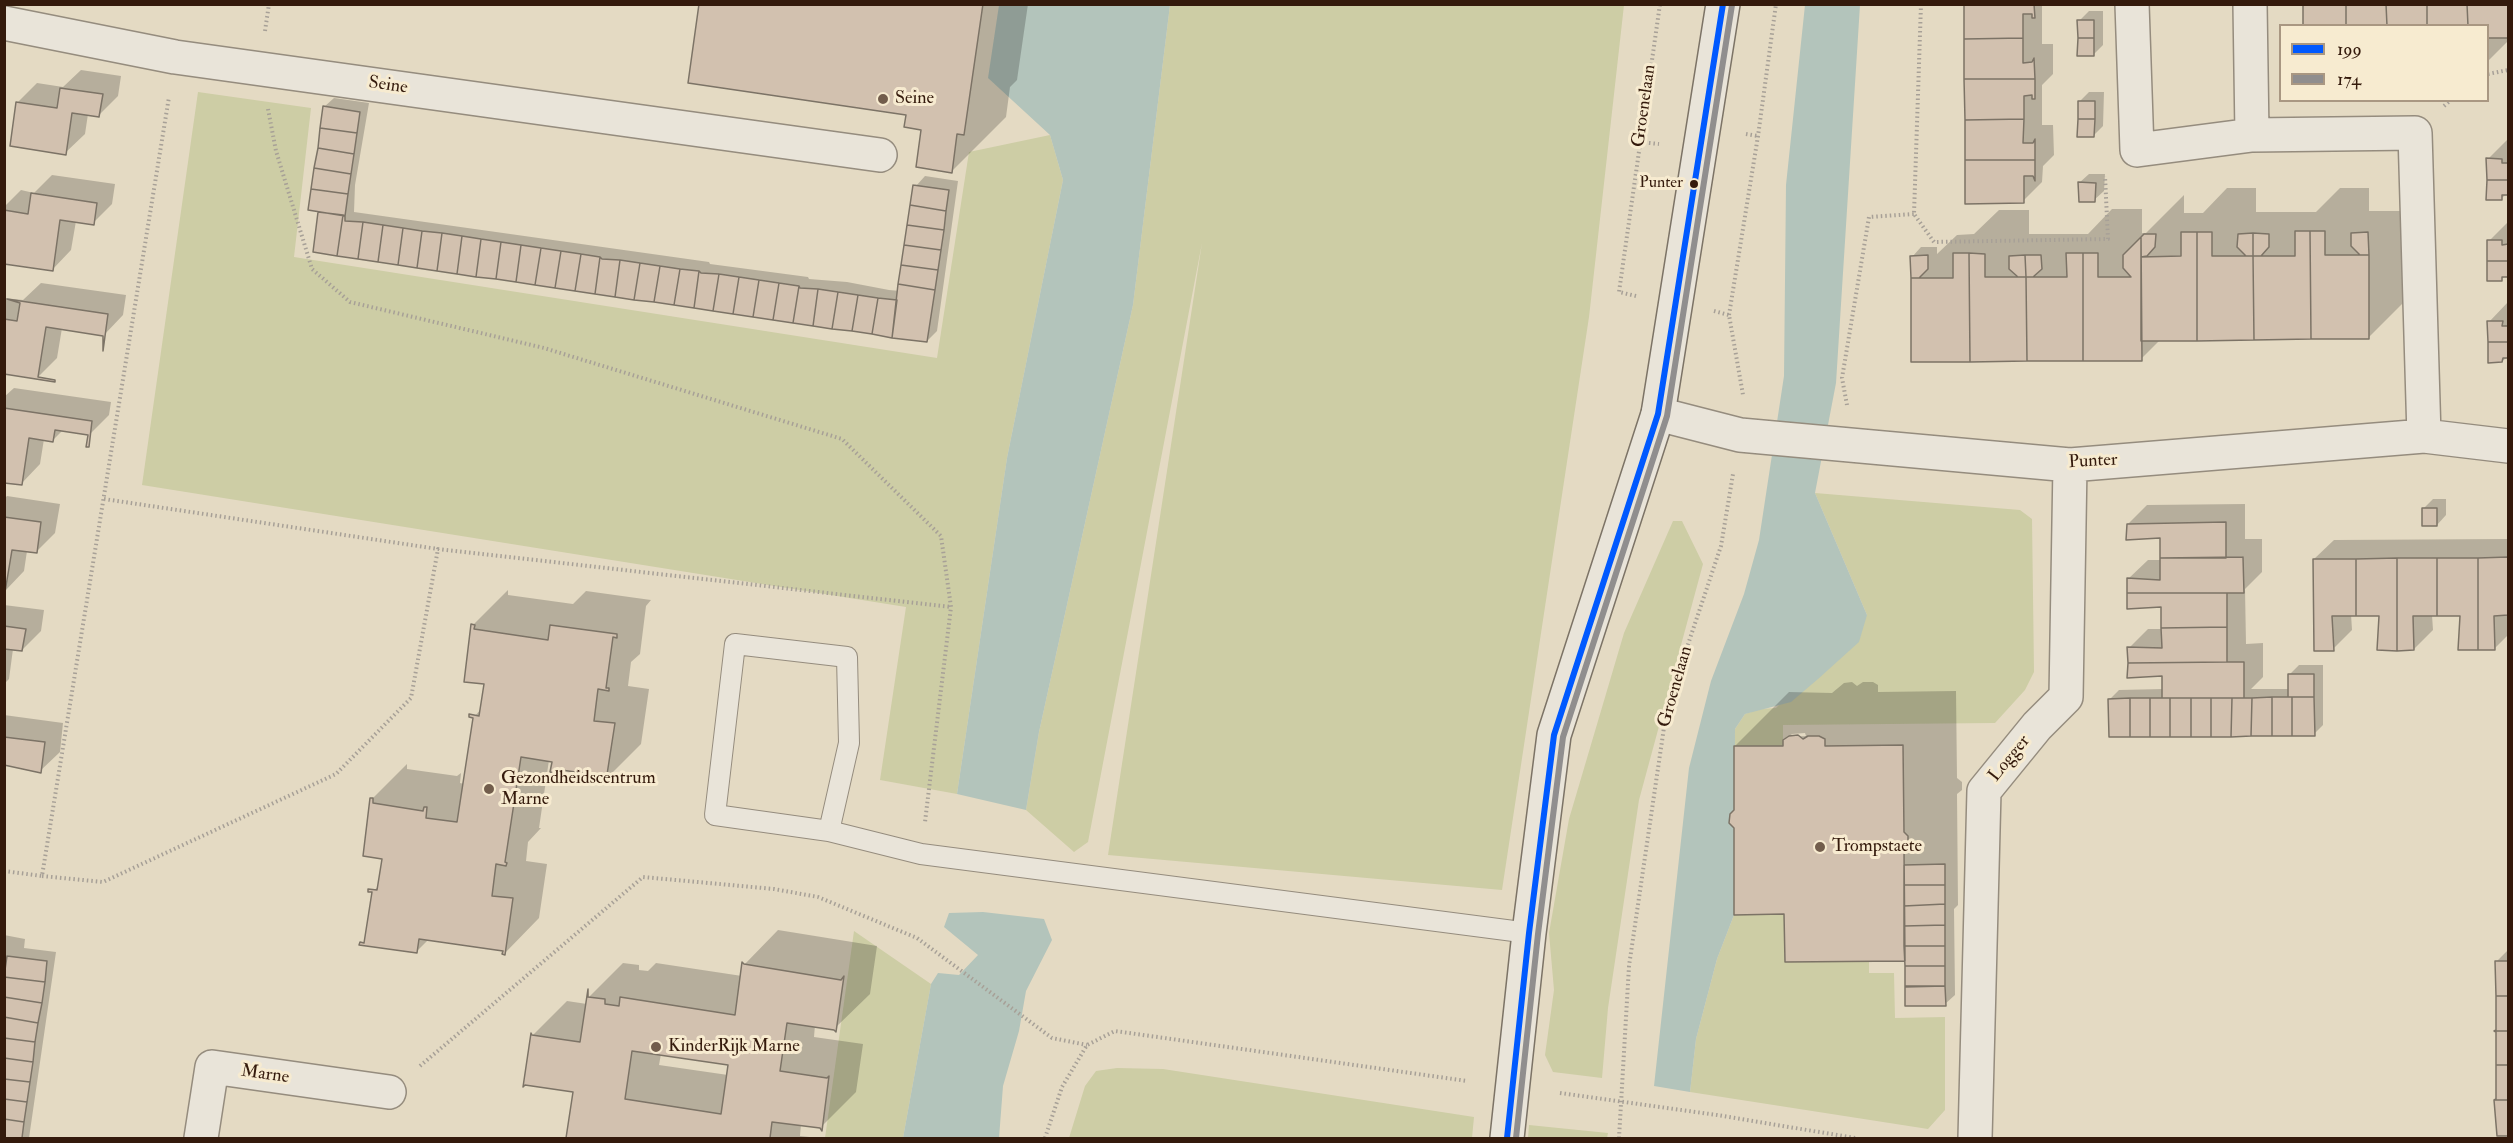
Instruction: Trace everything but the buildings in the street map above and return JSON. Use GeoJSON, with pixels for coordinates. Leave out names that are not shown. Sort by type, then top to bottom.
{"type":"FeatureCollection","features":[{"type":"Feature","properties":{"kind":"street"},"geometry":{"type":"LineString","coordinates":[[1507,1138],[1529,933],[1554,735],[1658,414],[1723,4]]}},
{"type":"Feature","properties":{"kind":"street"},"geometry":{"type":"LineString","coordinates":[[2132,4],[2137,150],[2252,135],[2415,133],[2424,436]]}},
{"type":"Feature","properties":{"kind":"street"},"geometry":{"type":"LineString","coordinates":[[2250,4],[2252,135]]}},
{"type":"Feature","properties":{"kind":"street","name":"Seine"},"geometry":{"type":"LineString","coordinates":[[4,22],[175,57],[880,155]]}},
{"type":"Feature","properties":{"kind":"street","name":"Punter"},"geometry":{"type":"LineString","coordinates":[[1658,414],[1754,437],[2070,465],[2424,436],[2508,446]]}},
{"type":"Feature","properties":{"kind":"street","name":"Logger"},"geometry":{"type":"LineString","coordinates":[[1975,1138],[1984,791],[2037,726],[2066,697],[2070,465]]}},
{"type":"Feature","properties":{"kind":"street","name":"Marne"},"geometry":{"type":"LineString","coordinates":[[201,1138],[212,1067],[389,1092]]}},
{"type":"Feature","properties":{"kind":"lane"},"geometry":{"type":"LineString","coordinates":[[829,831],[849,743],[847,657],[735,644],[715,815],[829,831],[921,854],[1529,933]]}},
{"type":"Feature","properties":{"kind":"path","name":"Groenelaan"},"geometry":{"type":"LineString","coordinates":[[1660,4],[1619,292],[1729,315]]}},
{"type":"Feature","properties":{"kind":"path","name":"Groenelaan"},"geometry":{"type":"LineString","coordinates":[[1619,1138],[1629,966],[1667,707],[1721,546],[1754,437],[1743,393],[1729,315],[1758,136],[1776,4]]}},
{"type":"Feature","properties":{"kind":"path"},"geometry":{"type":"LineString","coordinates":[[1921,4],[1914,214],[1934,242],[2108,238],[2104,151],[2137,150]]}},
{"type":"Feature","properties":{"kind":"path"},"geometry":{"type":"LineString","coordinates":[[42,876],[175,57]]}},
{"type":"Feature","properties":{"kind":"path"},"geometry":{"type":"LineString","coordinates":[[260,68],[276,151],[312,269],[350,302],[544,348],[842,440],[941,536],[951,608],[921,854]]}},
{"type":"Feature","properties":{"kind":"path"},"geometry":{"type":"LineString","coordinates":[[2489,74],[2508,70]]}},
{"type":"Feature","properties":{"kind":"path"},"geometry":{"type":"LineString","coordinates":[[1746,134],[1758,136]]}},
{"type":"Feature","properties":{"kind":"path"},"geometry":{"type":"LineString","coordinates":[[1640,142],[1663,145]]}},
{"type":"Feature","properties":{"kind":"path"},"geometry":{"type":"LineString","coordinates":[[1855,447],[1842,378],[1869,217],[1914,214]]}},
{"type":"Feature","properties":{"kind":"path"},"geometry":{"type":"LineString","coordinates":[[104,499],[438,549],[951,608]]}},
{"type":"Feature","properties":{"kind":"path"},"geometry":{"type":"LineString","coordinates":[[4,871],[103,882],[336,774],[411,698],[438,549]]}},
{"type":"Feature","properties":{"kind":"path"},"geometry":{"type":"LineString","coordinates":[[389,1092],[643,877],[774,889],[818,897],[917,938],[1052,1038],[1087,1045]]}},
{"type":"Feature","properties":{"kind":"path"},"geometry":{"type":"LineString","coordinates":[[1045,1138],[1062,1087],[1087,1045],[1115,1031],[1467,1081]]}},
{"type":"Feature","properties":{"kind":"path"},"geometry":{"type":"LineString","coordinates":[[1560,1093],[1653,1105],[1855,1138]]}},
{"type":"Feature","properties":{"kind":"green space"},"geometry":{"type":"Polygon","coordinates":[[[1170,5],[1624,5],[1589,317],[1502,890],[1108,855],[1202,243],[1088,842],[1074,852],[1026,810],[1039,732],[1133,305],[1170,5]]]}},
{"type":"Feature","properties":{"kind":"green space"},"geometry":{"type":"Polygon","coordinates":[[[198,92],[311,108],[294,257],[937,358],[969,152],[1050,135],[1063,180],[1007,458],[957,794],[880,780],[906,607],[142,485],[198,92]]]}},
{"type":"Feature","properties":{"kind":"green space"},"geometry":{"type":"Polygon","coordinates":[[[1815,493],[2020,510],[2032,519],[2034,672],[2025,690],[1995,723],[1783,725],[1783,746],[1734,746],[1735,729],[1745,714],[1759,709],[1776,708],[1867,615],[1815,493]]]}},
{"type":"Feature","properties":{"kind":"green space"},"geometry":{"type":"Polygon","coordinates":[[[1673,521],[1682,521],[1703,564],[1639,800],[1608,1008],[1602,1078],[1553,1072],[1545,1055],[1554,990],[1549,933],[1569,819],[1624,633],[1673,521]]]}},
{"type":"Feature","properties":{"kind":"green space"},"geometry":{"type":"Polygon","coordinates":[[[1784,914],[1785,962],[1869,961],[1869,973],[1894,973],[1895,1018],[1945,1017],[1945,1110],[1928,1129],[1690,1092],[1696,1039],[1717,959],[1734,915],[1784,914]]]}},
{"type":"Feature","properties":{"kind":"green space"},"geometry":{"type":"Polygon","coordinates":[[[854,931],[931,984],[903,1138],[825,1138],[854,931]]]}},
{"type":"Feature","properties":{"kind":"green space"},"geometry":{"type":"Polygon","coordinates":[[[1117,1068],[1163,1069],[1474,1117],[1472,1138],[1069,1138],[1085,1086],[1096,1071],[1117,1068]]]}},
{"type":"Feature","properties":{"kind":"green space"},"geometry":{"type":"Polygon","coordinates":[[[1529,1125],[1608,1133],[1607,1138],[1528,1138],[1529,1125]]]}},
{"type":"Feature","properties":{"kind":"shaded area"},"geometry":{"type":"Polygon","coordinates":[[[999,5],[1170,5],[1133,305],[1039,732],[1026,810],[957,794],[1007,458],[1063,180],[1050,135],[988,78],[999,5]]]}},
{"type":"Feature","properties":{"kind":"shaded area"},"geometry":{"type":"Polygon","coordinates":[[[1805,5],[1860,5],[1836,383],[1815,493],[1867,615],[1859,642],[1818,679],[1791,702],[1745,714],[1735,729],[1734,915],[1717,959],[1696,1039],[1690,1092],[1654,1086],[1689,768],[1711,681],[1744,594],[1759,540],[1784,376],[1786,185],[1805,5]]]}},
{"type":"Feature","properties":{"kind":"shaded area"},"geometry":{"type":"Polygon","coordinates":[[[983,912],[1044,919],[1052,940],[1026,991],[1019,1031],[1003,1086],[999,1138],[903,1138],[931,984],[938,973],[959,975],[978,955],[944,927],[949,913],[983,912]]]}},
{"type":"Feature","properties":{"kind":"transit line","name":"199"},"geometry":{"type":"LineString","coordinates":[[1507,1138],[1529,933],[1554,735],[1658,414],[1723,4]]}},
{"type":"Feature","properties":{"kind":"transit line","name":"174"},"geometry":{"type":"LineString","coordinates":[[1516,1138],[1538,934],[1563,737],[1667,416],[1732,5]]}},
{"type":"Feature","properties":{"kind":"place","name":"Seine"},"geometry":{"type":"Point","coordinates":[883,99]}},
{"type":"Feature","properties":{"kind":"place","name":"Punter"},"geometry":{"type":"Point","coordinates":[1694,184]}},
{"type":"Feature","properties":{"kind":"place","name":"Gezondheidscentrum Marne"},"geometry":{"type":"Point","coordinates":[489,789]}},
{"type":"Feature","properties":{"kind":"place","name":"Trompstaete"},"geometry":{"type":"Point","coordinates":[1820,847]}},
{"type":"Feature","properties":{"kind":"place","name":"KinderRijk Marne"},"geometry":{"type":"Point","coordinates":[656,1047]}}]}
